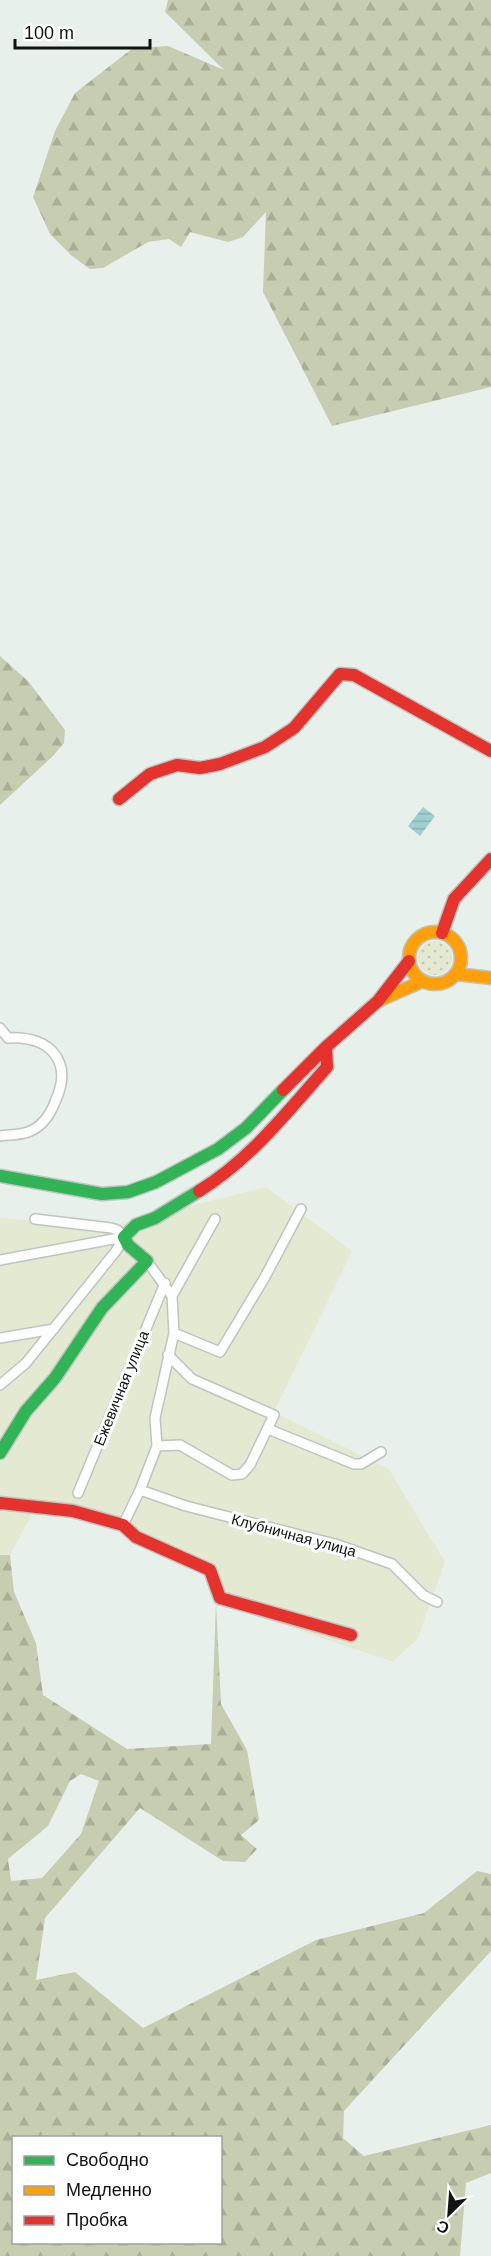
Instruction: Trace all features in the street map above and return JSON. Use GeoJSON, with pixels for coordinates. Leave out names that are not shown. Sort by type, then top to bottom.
{"type":"FeatureCollection","features":[{"type":"Feature","properties":{"kind":"street"},"geometry":{"type":"LineString","coordinates":[[119,799],[150,774],[177,765],[200,768],[220,764],[265,747],[294,728],[332,681],[340,674],[346,673],[354,675],[452,731],[491,750]]}},
{"type":"Feature","properties":{"kind":"street"},"geometry":{"type":"LineString","coordinates":[[442,933],[454,898],[491,859]]}},
{"type":"Feature","properties":{"kind":"street"},"geometry":{"type":"LineString","coordinates":[[0,1176],[102,1194],[128,1192],[156,1182],[218,1149],[246,1128],[326,1047],[378,1001],[409,961],[413,945],[425,934],[442,933],[456,942],[462,958],[457,974],[447,982],[435,984],[423,981],[414,973],[409,961]]}},
{"type":"Feature","properties":{"kind":"street"},"geometry":{"type":"LineString","coordinates":[[457,974],[491,978]]}},
{"type":"Feature","properties":{"kind":"street"},"geometry":{"type":"LineString","coordinates":[[378,1001],[423,981]]}},
{"type":"Feature","properties":{"kind":"street"},"geometry":{"type":"LineString","coordinates":[[0,1028],[8,1038],[26,1037],[49,1047],[59,1060],[64,1073],[59,1093],[48,1118],[29,1132],[0,1136]]}},
{"type":"Feature","properties":{"kind":"street"},"geometry":{"type":"LineString","coordinates":[[0,1385],[27,1363],[116,1251],[124,1237],[136,1225],[155,1218],[216,1181],[267,1136],[327,1067],[326,1047]]}},
{"type":"Feature","properties":{"kind":"street"},"geometry":{"type":"LineString","coordinates":[[174,1333],[220,1352],[265,1277],[301,1209]]}},
{"type":"Feature","properties":{"kind":"street"},"geometry":{"type":"LineString","coordinates":[[35,1219],[117,1230],[128,1245],[147,1261],[165,1283],[172,1296],[174,1333],[154,1418],[157,1446],[123,1525]]}},
{"type":"Feature","properties":{"kind":"street"},"geometry":{"type":"LineString","coordinates":[[172,1296],[215,1219]]}},
{"type":"Feature","properties":{"kind":"street"},"geometry":{"type":"LineString","coordinates":[[0,1260],[124,1237]]}},
{"type":"Feature","properties":{"kind":"street"},"geometry":{"type":"LineString","coordinates":[[0,1452],[26,1411],[55,1378],[102,1308],[147,1261]]}},
{"type":"Feature","properties":{"kind":"street","name":"Ежевичная улица"},"geometry":{"type":"LineString","coordinates":[[78,1493],[165,1283]]}},
{"type":"Feature","properties":{"kind":"street"},"geometry":{"type":"LineString","coordinates":[[0,1338],[54,1329]]}},
{"type":"Feature","properties":{"kind":"street"},"geometry":{"type":"LineString","coordinates":[[157,1446],[180,1445],[232,1475],[242,1474],[250,1465],[274,1415],[192,1379],[168,1355]]}},
{"type":"Feature","properties":{"kind":"street"},"geometry":{"type":"LineString","coordinates":[[268,1429],[354,1464],[361,1464],[381,1452]]}},
{"type":"Feature","properties":{"kind":"street","name":"Клубничная улица"},"geometry":{"type":"LineString","coordinates":[[140,1490],[186,1506],[335,1544],[392,1564],[423,1594],[437,1602]]}},
{"type":"Feature","properties":{"kind":"street"},"geometry":{"type":"LineString","coordinates":[[0,1503],[73,1511],[123,1525],[136,1537],[210,1570],[219,1598],[351,1635]]}},
{"type":"Feature","properties":{"kind":"green space"},"geometry":{"type":"Polygon","coordinates":[[[168,0],[491,0],[491,387],[332,426],[263,292],[266,212],[243,237],[228,242],[190,232],[181,247],[169,239],[148,242],[103,268],[90,269],[72,256],[50,234],[33,197],[55,131],[75,93],[133,48],[168,46],[224,70],[165,12],[168,0]]]}},
{"type":"Feature","properties":{"kind":"green space"},"geometry":{"type":"Polygon","coordinates":[[[0,656],[28,681],[65,730],[64,743],[53,756],[0,805],[0,656]]]}},
{"type":"Feature","properties":{"kind":"green space"},"geometry":{"type":"Polygon","coordinates":[[[435,941],[447,946],[452,958],[447,970],[435,975],[423,970],[418,958],[423,946],[435,941]]]}},
{"type":"Feature","properties":{"kind":"green space"},"geometry":{"type":"Polygon","coordinates":[[[266,1187],[352,1251],[274,1412],[389,1469],[445,1562],[418,1638],[393,1662],[216,1602],[208,1565],[116,1520],[38,1503],[10,1555],[0,1555],[0,1218],[111,1226],[266,1187]]]}},
{"type":"Feature","properties":{"kind":"green space"},"geometry":{"type":"Polygon","coordinates":[[[0,1555],[10,1555],[14,1592],[36,1643],[43,1695],[127,1749],[211,1744],[216,1602],[221,1704],[247,1750],[259,1820],[241,1835],[257,1849],[245,1862],[223,1861],[140,1808],[45,1918],[36,1980],[75,1972],[143,2028],[316,1940],[424,1913],[477,1871],[491,1874],[491,1951],[344,2111],[343,2138],[364,2156],[491,2125],[491,2173],[466,2183],[460,2256],[0,2256],[0,1555]],[[81,1774],[70,1781],[48,1826],[8,1859],[11,1881],[42,1878],[81,1834],[99,1781],[81,1774]]]}},
{"type":"Feature","properties":{"kind":"water"},"geometry":{"type":"Polygon","coordinates":[[[423,807],[435,816],[420,836],[408,826],[423,807]]]}},
{"type":"Feature","properties":{"kind":"traffic: fast"},"geometry":{"type":"LineString","coordinates":[[0,1176],[102,1194],[128,1192],[156,1182],[218,1149],[246,1128],[283,1090]]}},
{"type":"Feature","properties":{"kind":"traffic: fast"},"geometry":{"type":"LineString","coordinates":[[0,1453],[26,1411],[55,1378],[102,1308],[147,1261],[128,1245],[124,1237],[136,1225],[155,1218],[199,1191]]}},
{"type":"Feature","properties":{"kind":"traffic: slow"},"geometry":{"type":"LineString","coordinates":[[435,932],[445,934],[453,940],[459,948],[461,958],[459,968],[453,976],[445,982],[435,984],[425,982],[417,976],[411,968],[409,958],[411,948],[417,940],[425,934],[435,932]]}},
{"type":"Feature","properties":{"kind":"traffic: slow"},"geometry":{"type":"LineString","coordinates":[[457,974],[491,978]]}},
{"type":"Feature","properties":{"kind":"traffic: slow"},"geometry":{"type":"LineString","coordinates":[[380,1000],[423,981]]}},
{"type":"Feature","properties":{"kind":"traffic: jam"},"geometry":{"type":"LineString","coordinates":[[119,799],[150,774],[177,765],[200,768],[220,764],[265,747],[294,728],[340,674],[354,675],[491,751]]}},
{"type":"Feature","properties":{"kind":"traffic: jam"},"geometry":{"type":"LineString","coordinates":[[442,933],[454,899],[491,859]]}},
{"type":"Feature","properties":{"kind":"traffic: jam"},"geometry":{"type":"LineString","coordinates":[[283,1090],[326,1047],[378,1001],[409,961]]}},
{"type":"Feature","properties":{"kind":"traffic: jam"},"geometry":{"type":"LineString","coordinates":[[199,1191],[218,1179],[252,1150],[298,1101],[327,1067],[326,1047]]}},
{"type":"Feature","properties":{"kind":"traffic: jam"},"geometry":{"type":"LineString","coordinates":[[0,1503],[73,1511],[123,1525],[136,1537],[210,1570],[220,1598],[351,1635]]}}]}
